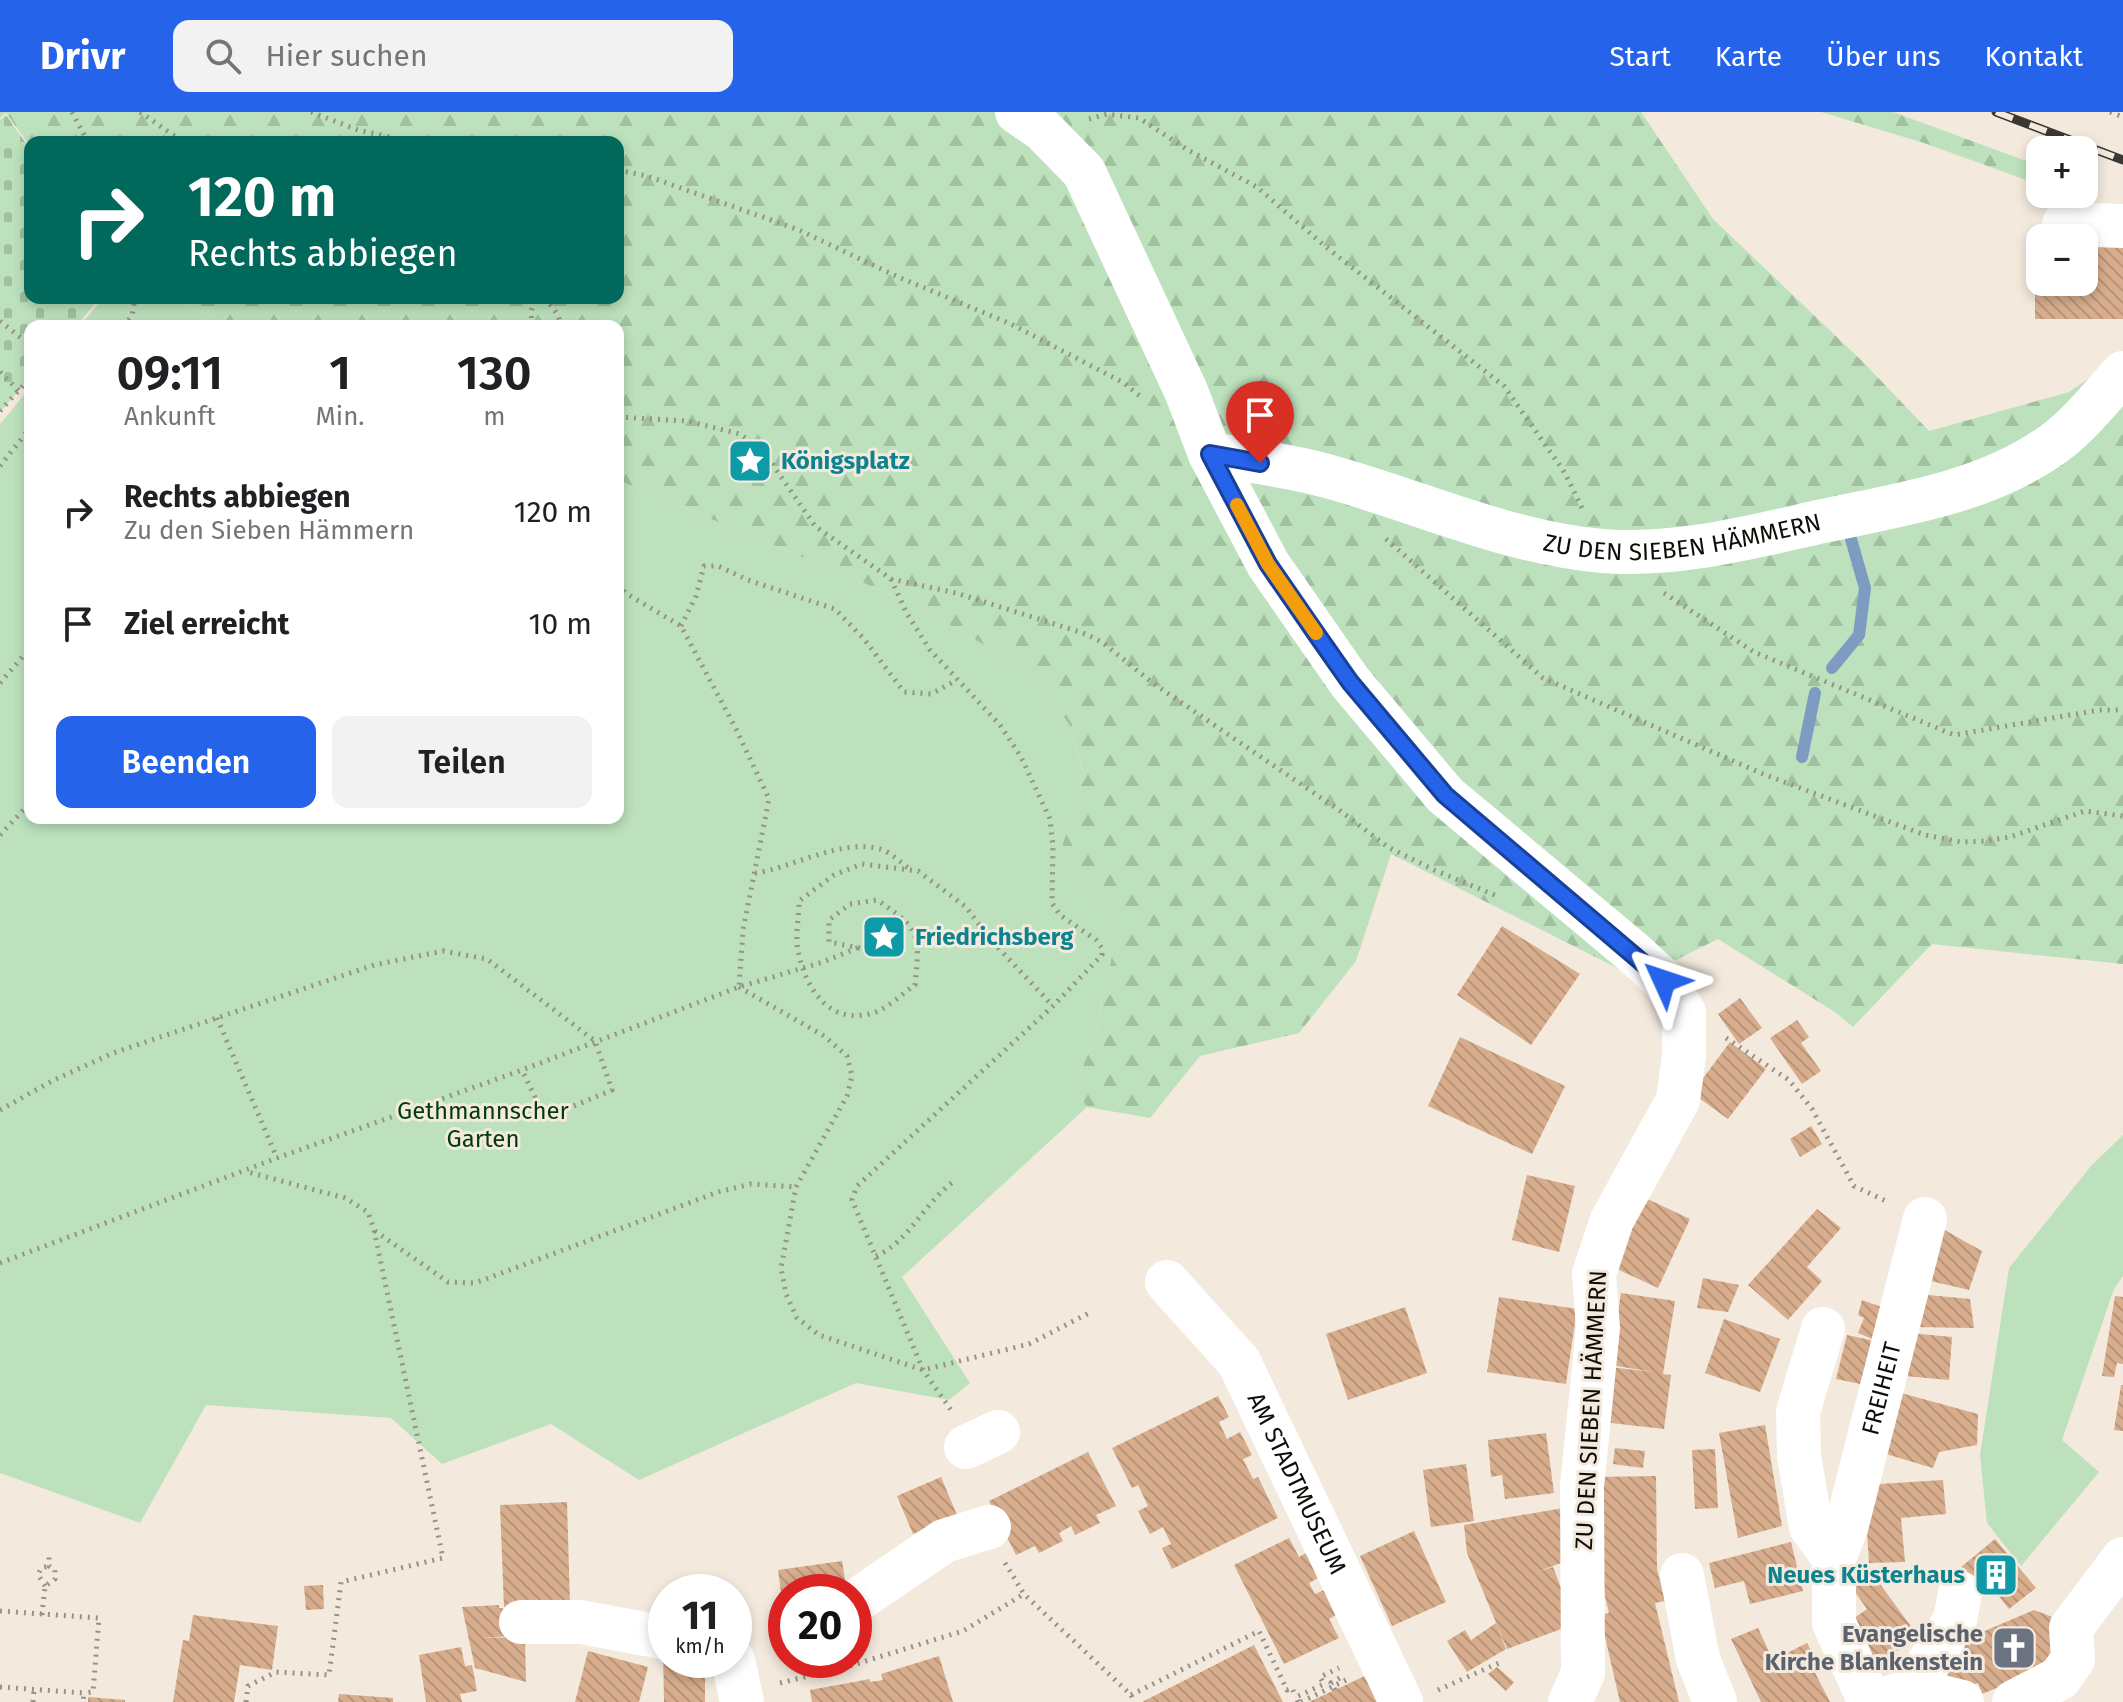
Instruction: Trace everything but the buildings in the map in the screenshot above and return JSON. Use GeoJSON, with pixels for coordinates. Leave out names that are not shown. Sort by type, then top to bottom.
{"type":"FeatureCollection","features":[{"type":"Feature","properties":{"kind":"street"},"geometry":{"type":"LineString","coordinates":[[1030,121],[1084,172],[1186,391],[1210,454],[1268,564],[1350,682],[1445,795],[1664,981],[1684,1013]]}},
{"type":"Feature","properties":{"kind":"street"},"geometry":{"type":"LineString","coordinates":[[2098,225],[2123,226]]}},
{"type":"Feature","properties":{"kind":"street","name":"ZU DEN SIEBEN HÄMMERN"},"geometry":{"type":"LineString","coordinates":[[1210,454],[1331,477],[1500,531],[1603,551],[1692,548],[1898,505],[1971,485],[2018,466],[2047,449],[2076,424],[2123,373]]}},
{"type":"Feature","properties":{"kind":"street","name":"ZU DEN SIEBEN HÄMMERN"},"geometry":{"type":"LineString","coordinates":[[1570,1702],[1583,1673],[1582,1486],[1598,1328],[1594,1274],[1612,1220],[1678,1100],[1684,1056],[1684,1013]]}},
{"type":"Feature","properties":{"kind":"street","name":"FREIHEIT"},"geometry":{"type":"LineString","coordinates":[[1886,1698],[1834,1623],[1834,1558],[1854,1500],[1925,1219]]}},
{"type":"Feature","properties":{"kind":"street","name":"AM STADTMUSEUM"},"geometry":{"type":"LineString","coordinates":[[1167,1282],[1239,1362],[1415,1698]]}},
{"type":"Feature","properties":{"kind":"street"},"geometry":{"type":"LineString","coordinates":[[1823,1329],[1798,1412],[1799,1456],[1811,1527],[1834,1558]]}},
{"type":"Feature","properties":{"kind":"street"},"geometry":{"type":"LineString","coordinates":[[872,1590],[944,1541],[989,1527]]}},
{"type":"Feature","properties":{"kind":"street"},"geometry":{"type":"LineString","coordinates":[[2014,1702],[2060,1678],[2073,1659],[2071,1628],[2123,1559]]}},
{"type":"Feature","properties":{"kind":"street"},"geometry":{"type":"LineString","coordinates":[[1682,1575],[1698,1659],[1715,1702]]}},
{"type":"Feature","properties":{"kind":"street"},"geometry":{"type":"LineString","coordinates":[[1886,1698],[1955,1620],[1960,1593]]}},
{"type":"Feature","properties":{"kind":"street"},"geometry":{"type":"LineString","coordinates":[[521,1622],[581,1622],[648,1635]]}},
{"type":"Feature","properties":{"kind":"street"},"geometry":{"type":"LineString","coordinates":[[1886,1698],[1962,1702]]}},
{"type":"Feature","properties":{"kind":"path"},"geometry":{"type":"LineString","coordinates":[[72,112],[85,136]]}},
{"type":"Feature","properties":{"kind":"path"},"geometry":{"type":"LineString","coordinates":[[140,112],[174,136]]}},
{"type":"Feature","properties":{"kind":"path"},"geometry":{"type":"LineString","coordinates":[[311,112],[358,130],[384,136]]}},
{"type":"Feature","properties":{"kind":"path"},"geometry":{"type":"LineString","coordinates":[[2110,112],[2123,117]]}},
{"type":"Feature","properties":{"kind":"path"},"geometry":{"type":"LineString","coordinates":[[1030,121],[1105,113],[1139,118],[1188,150],[1257,187],[1326,247],[1504,386],[1565,473],[1603,551]]}},
{"type":"Feature","properties":{"kind":"path"},"geometry":{"type":"LineString","coordinates":[[624,171],[647,176],[799,230],[896,276],[1011,324],[1124,383],[1149,403]]}},
{"type":"Feature","properties":{"kind":"path"},"geometry":{"type":"LineString","coordinates":[[0,321],[24,340]]}},
{"type":"Feature","properties":{"kind":"path"},"geometry":{"type":"LineString","coordinates":[[0,372],[19,391]]}},
{"type":"Feature","properties":{"kind":"path"},"geometry":{"type":"LineString","coordinates":[[0,411],[24,385]]}},
{"type":"Feature","properties":{"kind":"path"},"geometry":{"type":"LineString","coordinates":[[624,417],[687,421],[740,434],[764,452],[815,526],[891,579],[956,593],[1083,633],[1102,642],[1154,684],[1388,847],[1506,900]]}},
{"type":"Feature","properties":{"kind":"path"},"geometry":{"type":"LineString","coordinates":[[0,466],[24,436]]}},
{"type":"Feature","properties":{"kind":"path"},"geometry":{"type":"LineString","coordinates":[[1378,532],[1543,678],[1763,774],[1925,835],[1961,842],[2010,837],[2085,811],[2123,816]]}},
{"type":"Feature","properties":{"kind":"path"},"geometry":{"type":"LineString","coordinates":[[681,626],[696,596],[704,566],[718,566],[748,580],[835,609],[864,639],[904,692],[931,694],[957,680]]}},
{"type":"Feature","properties":{"kind":"path"},"geometry":{"type":"LineString","coordinates":[[891,579],[906,612],[930,650],[1000,725],[1034,783],[1050,819],[1052,903],[1060,915],[1096,940],[1102,948],[1102,955],[1053,1006],[857,1186],[852,1200],[923,1370]]}},
{"type":"Feature","properties":{"kind":"path"},"geometry":{"type":"LineString","coordinates":[[1654,586],[1754,652],[1954,735],[2099,710],[2123,710]]}},
{"type":"Feature","properties":{"kind":"path"},"geometry":{"type":"LineString","coordinates":[[624,591],[681,626],[769,799],[743,930],[739,987]]}},
{"type":"Feature","properties":{"kind":"path"},"geometry":{"type":"LineString","coordinates":[[0,683],[24,655]]}},
{"type":"Feature","properties":{"kind":"path"},"geometry":{"type":"LineString","coordinates":[[0,835],[24,809]]}},
{"type":"Feature","properties":{"kind":"path"},"geometry":{"type":"LineString","coordinates":[[755,873],[777,870],[833,850],[870,848],[882,849],[912,871]]}},
{"type":"Feature","properties":{"kind":"path"},"geometry":{"type":"LineString","coordinates":[[861,948],[829,942],[829,920],[850,904],[877,900],[903,917],[919,942],[915,985],[874,1013],[841,1014],[820,1001],[806,980],[797,948],[799,901],[834,875],[862,864],[918,871],[966,907],[990,939],[1053,1006]]}},
{"type":"Feature","properties":{"kind":"path"},"geometry":{"type":"LineString","coordinates":[[0,1263],[739,987],[823,962],[884,937]]}},
{"type":"Feature","properties":{"kind":"path"},"geometry":{"type":"LineString","coordinates":[[0,1110],[52,1081],[113,1053],[374,965],[443,951],[487,959],[595,1041],[612,1090],[545,1118],[522,1070]]}},
{"type":"Feature","properties":{"kind":"path"},"geometry":{"type":"LineString","coordinates":[[739,987],[824,1036],[847,1056],[852,1076],[847,1096],[796,1187],[781,1268],[786,1294],[797,1318],[819,1335],[923,1370],[1029,1344],[1089,1313]]}},
{"type":"Feature","properties":{"kind":"path"},"geometry":{"type":"LineString","coordinates":[[1684,1013],[1789,1080],[1812,1109],[1854,1186],[1925,1219]]}},
{"type":"Feature","properties":{"kind":"path"},"geometry":{"type":"LineString","coordinates":[[217,1018],[277,1158]]}},
{"type":"Feature","properties":{"kind":"path"},"geometry":{"type":"LineString","coordinates":[[246,1171],[345,1198],[368,1212],[443,1558],[341,1582],[329,1675],[276,1672],[248,1686],[246,1702]]}},
{"type":"Feature","properties":{"kind":"path"},"geometry":{"type":"LineString","coordinates":[[876,1256],[891,1249],[940,1191],[953,1182]]}},
{"type":"Feature","properties":{"kind":"path"},"geometry":{"type":"LineString","coordinates":[[374,1230],[448,1282],[475,1283],[718,1192],[751,1184],[796,1187]]}},
{"type":"Feature","properties":{"kind":"path"},"geometry":{"type":"LineString","coordinates":[[989,1527],[1005,1563],[1024,1594],[1131,1695],[1134,1702]]}},
{"type":"Feature","properties":{"kind":"path"},"geometry":{"type":"LineString","coordinates":[[49,1552],[49,1566]]}},
{"type":"Feature","properties":{"kind":"path"},"geometry":{"type":"LineString","coordinates":[[42,1615],[45,1586],[38,1575],[41,1568],[49,1566],[55,1570],[55,1579],[45,1586]]}},
{"type":"Feature","properties":{"kind":"path"},"geometry":{"type":"LineString","coordinates":[[739,1685],[853,1665],[963,1631],[1024,1594]]}},
{"type":"Feature","properties":{"kind":"path"},"geometry":{"type":"LineString","coordinates":[[0,1611],[99,1618],[93,1692],[0,1687]]}},
{"type":"Feature","properties":{"kind":"path"},"geometry":{"type":"LineString","coordinates":[[1131,1695],[1259,1631],[1287,1690],[1292,1688],[1299,1700]]}},
{"type":"Feature","properties":{"kind":"path"},"geometry":{"type":"LineString","coordinates":[[1415,1698],[1499,1663]]}},
{"type":"Feature","properties":{"kind":"path"},"geometry":{"type":"LineString","coordinates":[[1299,1700],[1330,1691],[1331,1683],[1348,1676]]}},
{"type":"Feature","properties":{"kind":"path"},"geometry":{"type":"LineString","coordinates":[[1299,1700],[1324,1684],[1320,1677]]}},
{"type":"Feature","properties":{"kind":"path"},"geometry":{"type":"LineString","coordinates":[[33,1702],[34,1690]]}},
{"type":"Feature","properties":{"kind":"path"},"geometry":{"type":"LineString","coordinates":[[83,1702],[84,1693]]}},
{"type":"Feature","properties":{"kind":"green space"},"geometry":{"type":"Polygon","coordinates":[[[0,112],[1641,112],[1713,219],[1862,361],[1929,431],[2069,392],[2123,355],[2123,964],[1932,944],[1853,1027],[1835,1012],[1718,939],[1664,966],[1627,973],[1391,854],[1356,961],[1299,1033],[1200,1056],[1150,1118],[1087,1107],[1074,1087],[1095,1038],[1119,921],[1106,898],[1075,882],[1061,850],[1084,775],[1069,724],[1027,669],[909,602],[624,483],[624,320],[220,320],[186,304],[624,304],[624,136],[24,138],[6,113],[0,118],[0,112]]]}},
{"type":"Feature","properties":{"kind":"green space"},"geometry":{"type":"Polygon","coordinates":[[[1821,112],[1893,112],[2026,161],[2026,180],[1924,143],[1821,112]]]}},
{"type":"Feature","properties":{"kind":"green space"},"geometry":{"type":"Polygon","coordinates":[[[6,115],[24,140],[24,304],[95,304],[81,320],[24,320],[24,385],[0,412],[0,120],[6,115]]]}},
{"type":"Feature","properties":{"kind":"green space"},"geometry":{"type":"Polygon","coordinates":[[[98,304],[186,304],[220,320],[85,320],[98,304]]]}},
{"type":"Feature","properties":{"kind":"green space","name":"Gethmannscher Garten"},"geometry":{"type":"Polygon","coordinates":[[[24,395],[24,824],[624,824],[624,483],[909,602],[1027,669],[1069,724],[1084,776],[1061,850],[1075,882],[1106,898],[1119,921],[1095,1038],[1074,1087],[1087,1107],[902,1277],[970,1383],[949,1400],[856,1383],[639,1480],[551,1424],[442,1464],[391,1418],[206,1405],[140,1523],[0,1473],[0,424],[24,395]]]}},
{"type":"Feature","properties":{"kind":"green space"},"geometry":{"type":"Polygon","coordinates":[[[2123,1135],[2123,1276],[2114,1289],[2062,1440],[2099,1472],[2021,1566],[1987,1523],[1980,1455],[2009,1268],[2091,1166],[2123,1135]]]}},
{"type":"Feature","properties":{"kind":"waterway"},"geometry":{"type":"LineString","coordinates":[[1832,668],[1859,635],[1865,588],[1849,532]]}},
{"type":"Feature","properties":{"kind":"waterway"},"geometry":{"type":"LineString","coordinates":[[1802,757],[1815,693]]}},
{"type":"Feature","properties":{"kind":"railway"},"geometry":{"type":"LineString","coordinates":[[1996,112],[2123,160]]}},
{"type":"Feature","properties":{"kind":"slow traffic"},"geometry":{"type":"LineString","coordinates":[[1237,505],[1268,564],[1316,633]]}},
{"type":"Feature","properties":{"kind":"place","name":"Königsplatz"},"geometry":{"type":"Point","coordinates":[750,461]}},
{"type":"Feature","properties":{"kind":"place","name":"Friedrichsberg"},"geometry":{"type":"Point","coordinates":[884,937]}},
{"type":"Feature","properties":{"kind":"place","name":"Neues Küsterhaus"},"geometry":{"type":"Point","coordinates":[1996,1575]}},
{"type":"Feature","properties":{"kind":"place","name":"Evangelische Kirche Blankenstein"},"geometry":{"type":"Point","coordinates":[2014,1648]}},
{"type":"Feature","properties":{"kind":"route"},"geometry":{"type":"LineString","coordinates":[[1260,463],[1210,454],[1268,564],[1350,682],[1445,795],[1664,981]]}}]}
